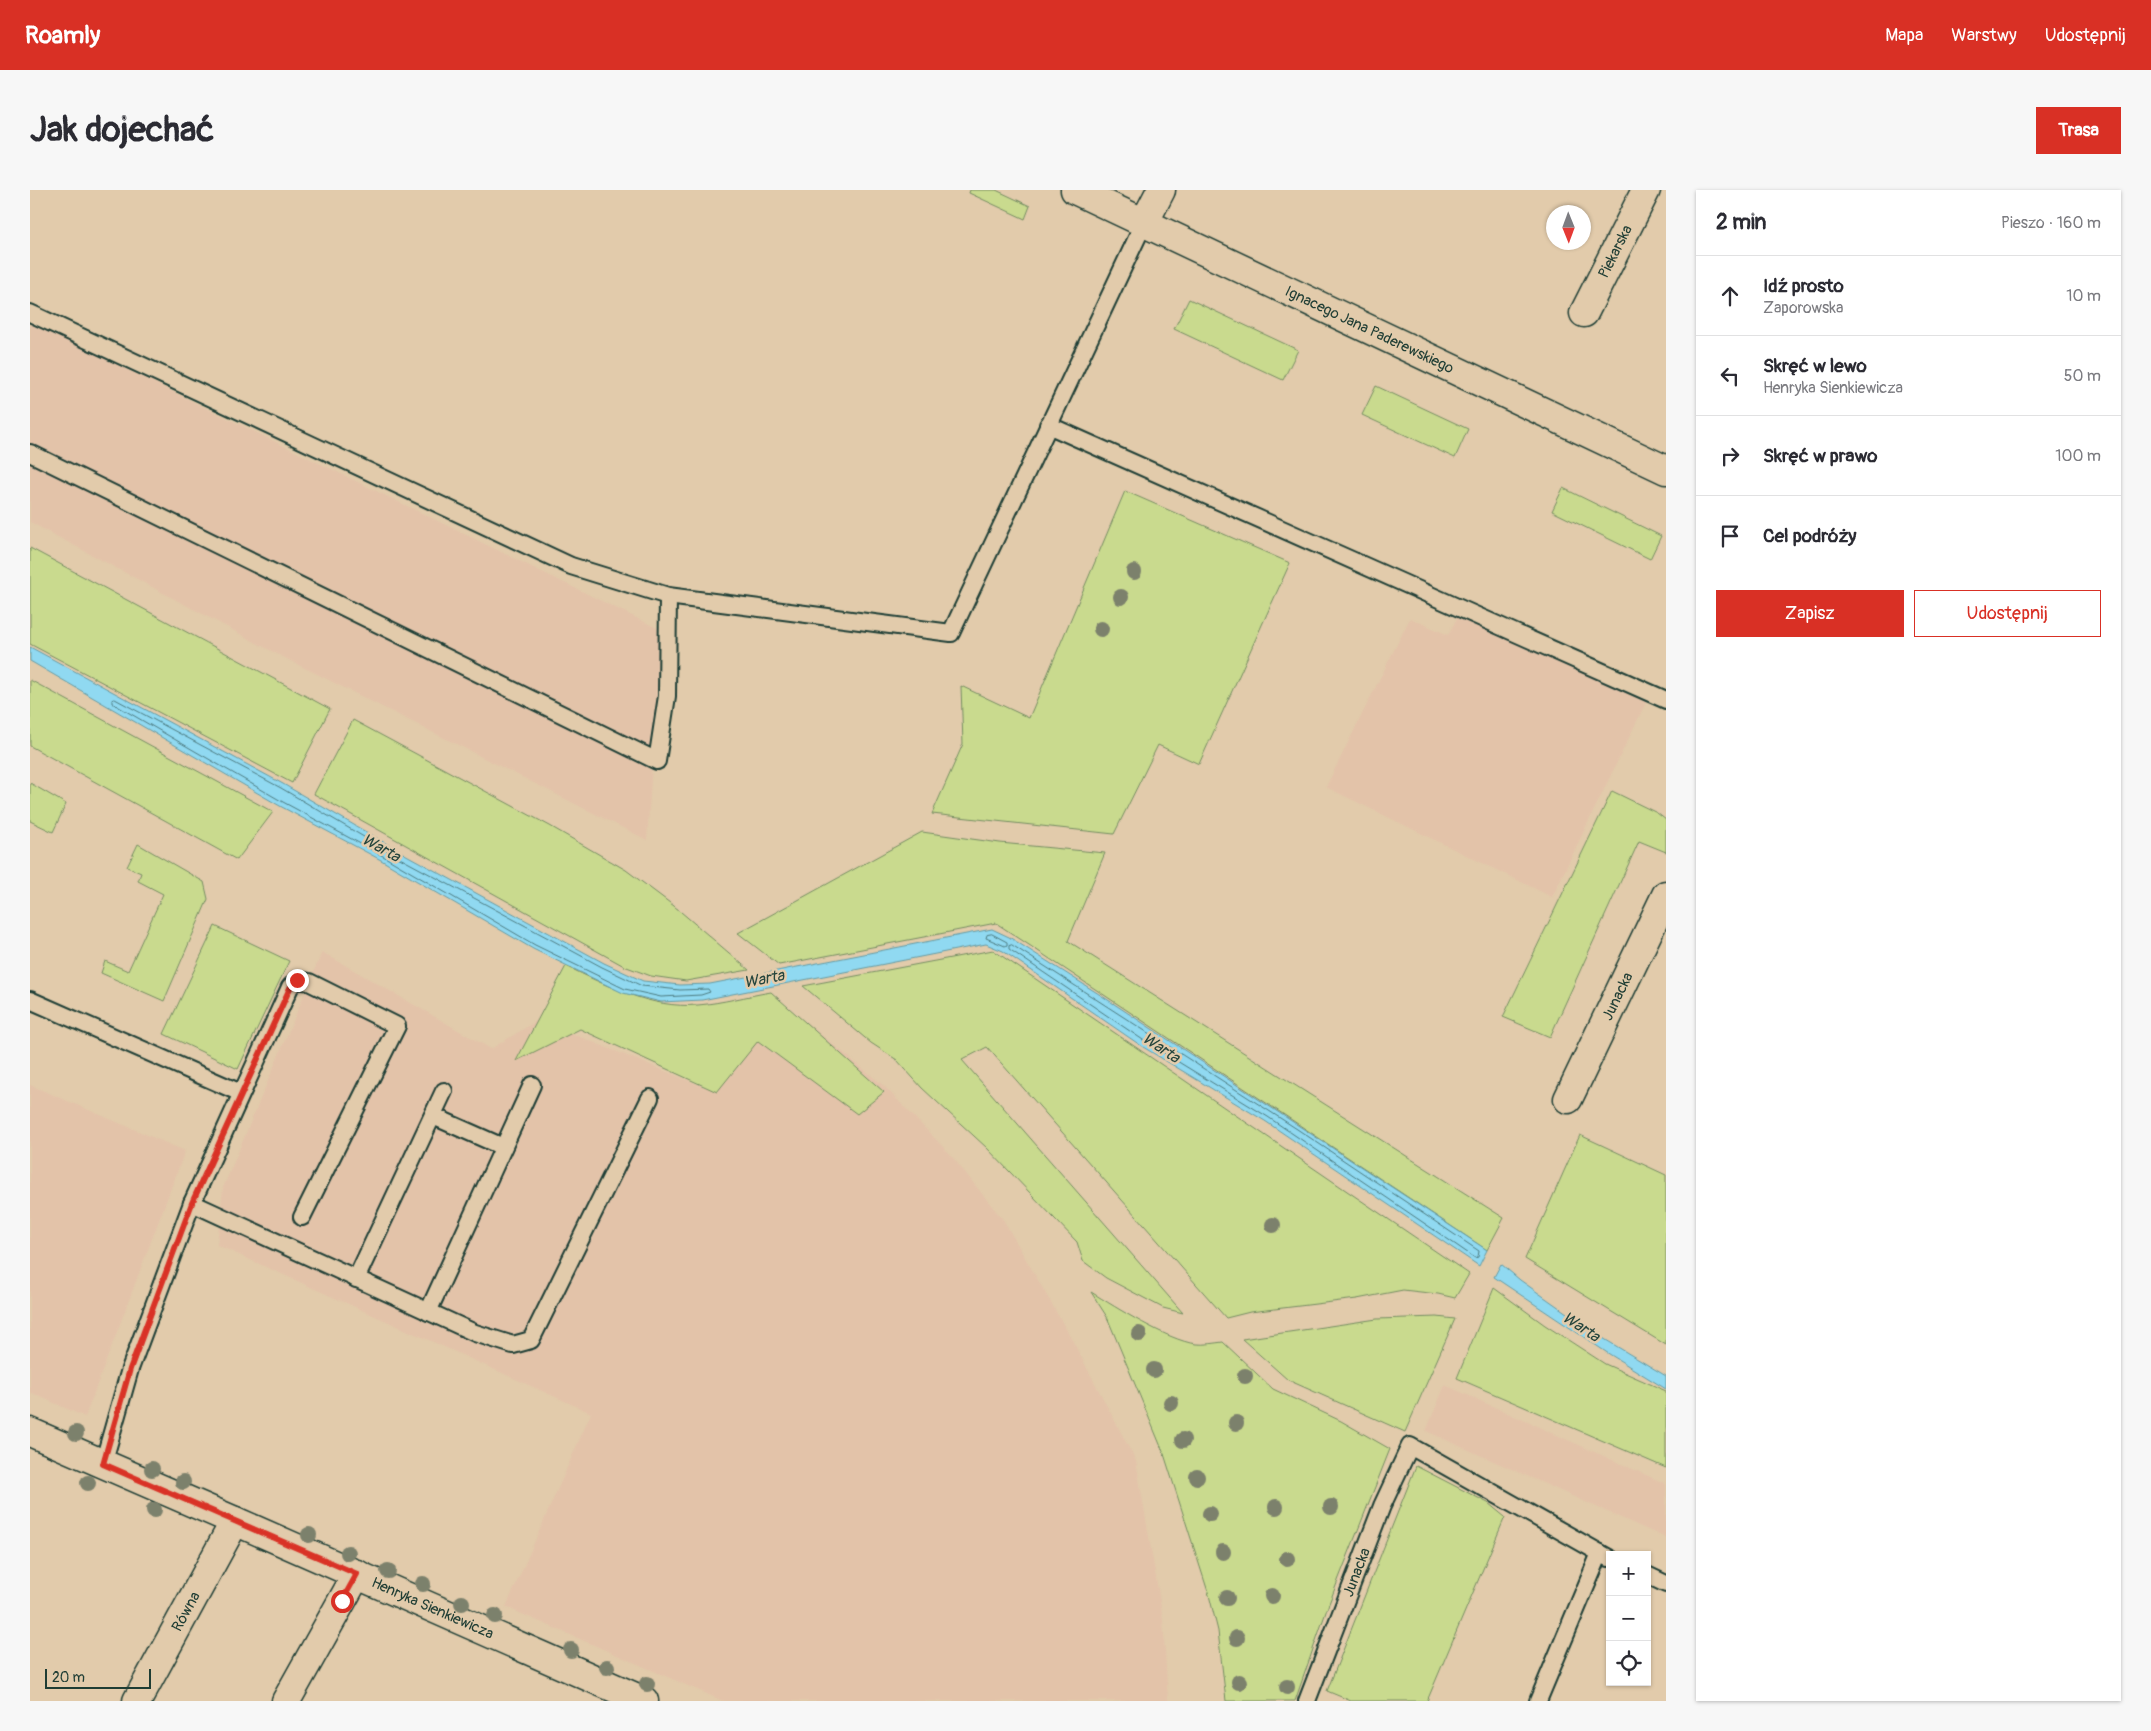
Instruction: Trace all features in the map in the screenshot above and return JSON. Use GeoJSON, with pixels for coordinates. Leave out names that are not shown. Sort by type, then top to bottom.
{"type":"FeatureCollection","features":[{"type":"Feature","properties":{"kind":"street","name":"Ignacego Jana Paderewskiego"},"geometry":{"type":"LineString","coordinates":[[1075,190],[1666,470]]}},
{"type":"Feature","properties":{"kind":"street"},"geometry":{"type":"LineString","coordinates":[[1144,223],[1161,190]]}},
{"type":"Feature","properties":{"kind":"street","name":"Piekarska"},"geometry":{"type":"LineString","coordinates":[[1584,313],[1646,190]]}},
{"type":"Feature","properties":{"kind":"street","name":"Junacka"},"geometry":{"type":"LineString","coordinates":[[1568,1099],[1666,895]]}},
{"type":"Feature","properties":{"kind":"street","name":"Henryka Sienkiewicza"},"geometry":{"type":"LineString","coordinates":[[30,1432],[644,1701]]}},
{"type":"Feature","properties":{"kind":"street","name":"Równa"},"geometry":{"type":"LineString","coordinates":[[137,1701],[235,1521]]}},
{"type":"Feature","properties":{"kind":"street"},"geometry":{"type":"LineString","coordinates":[[286,1701],[357,1574]]}},
{"type":"Feature","properties":{"kind":"lane"},"geometry":{"type":"LineString","coordinates":[[30,313],[571,566],[668,596],[951,633],[1144,223]]}},
{"type":"Feature","properties":{"kind":"lane"},"geometry":{"type":"LineString","coordinates":[[1048,425],[1666,700]]}},
{"type":"Feature","properties":{"kind":"lane"},"geometry":{"type":"LineString","coordinates":[[30,453],[657,761],[667,696],[668,596]]}},
{"type":"Feature","properties":{"kind":"lane"},"geometry":{"type":"LineString","coordinates":[[103,1464],[130,1369],[192,1203],[290,988],[297,980],[309,982],[397,1026],[302,1217]]}},
{"type":"Feature","properties":{"kind":"lane"},"geometry":{"type":"LineString","coordinates":[[30,1000],[241,1093]]}},
{"type":"Feature","properties":{"kind":"lane"},"geometry":{"type":"LineString","coordinates":[[428,1312],[532,1085]]}},
{"type":"Feature","properties":{"kind":"lane"},"geometry":{"type":"LineString","coordinates":[[356,1280],[444,1091]]}},
{"type":"Feature","properties":{"kind":"lane"},"geometry":{"type":"LineString","coordinates":[[192,1203],[356,1280],[475,1333],[513,1345],[531,1340],[650,1098]]}},
{"type":"Feature","properties":{"kind":"lane"},"geometry":{"type":"LineString","coordinates":[[433,1116],[503,1147]]}},
{"type":"Feature","properties":{"kind":"lane","name":"Junacka"},"geometry":{"type":"LineString","coordinates":[[1307,1701],[1382,1506],[1410,1446],[1605,1556]]}},
{"type":"Feature","properties":{"kind":"lane"},"geometry":{"type":"LineString","coordinates":[[1538,1701],[1605,1556]]}},
{"type":"Feature","properties":{"kind":"lane"},"geometry":{"type":"LineString","coordinates":[[1651,1577],[1666,1584]]}},
{"type":"Feature","properties":{"kind":"shaded area"},"geometry":{"type":"Polygon","coordinates":[[[30,322],[661,630],[647,840],[281,656],[30,522],[30,322]]]}},
{"type":"Feature","properties":{"kind":"shaded area"},"geometry":{"type":"Polygon","coordinates":[[[1463,607],[1649,696],[1552,897],[1326,787],[1410,618],[1448,635],[1463,607]]]}},
{"type":"Feature","properties":{"kind":"shaded area"},"geometry":{"type":"Polygon","coordinates":[[[322,952],[491,1049],[538,1020],[707,1088],[719,1061],[798,1016],[882,1084],[950,1154],[1004,1221],[1069,1334],[1136,1461],[1163,1619],[1168,1701],[723,1701],[506,1607],[591,1413],[217,1245],[223,1188],[322,952]]]}},
{"type":"Feature","properties":{"kind":"shaded area"},"geometry":{"type":"Polygon","coordinates":[[[30,1085],[185,1151],[85,1417],[30,1392],[30,1085]]]}},
{"type":"Feature","properties":{"kind":"shaded area"},"geometry":{"type":"Polygon","coordinates":[[[1445,1385],[1666,1484],[1666,1538],[1426,1431],[1445,1385]]]}},
{"type":"Feature","properties":{"kind":"green space"},"geometry":{"type":"Polygon","coordinates":[[[970,190],[996,190],[1030,206],[1025,219],[969,193],[970,190]]]}},
{"type":"Feature","properties":{"kind":"green space"},"geometry":{"type":"Polygon","coordinates":[[[1189,299],[1298,350],[1283,380],[1174,329],[1189,299]]]}},
{"type":"Feature","properties":{"kind":"green space"},"geometry":{"type":"Polygon","coordinates":[[[1376,386],[1468,429],[1455,458],[1362,415],[1376,386]]]}},
{"type":"Feature","properties":{"kind":"green space"},"geometry":{"type":"Polygon","coordinates":[[[1563,488],[1661,536],[1650,559],[1552,511],[1563,488]]]}},
{"type":"Feature","properties":{"kind":"green space"},"geometry":{"type":"Polygon","coordinates":[[[1125,491],[1290,563],[1199,764],[1158,745],[1114,834],[932,814],[963,744],[961,686],[1029,718],[1125,491]]]}},
{"type":"Feature","properties":{"kind":"green space"},"geometry":{"type":"Polygon","coordinates":[[[30,548],[330,709],[292,783],[30,644],[30,548]]]}},
{"type":"Feature","properties":{"kind":"green space"},"geometry":{"type":"Polygon","coordinates":[[[30,680],[273,812],[237,860],[30,746],[30,680]]]}},
{"type":"Feature","properties":{"kind":"green space"},"geometry":{"type":"Polygon","coordinates":[[[353,720],[550,826],[626,870],[674,906],[749,970],[686,981],[651,976],[624,966],[314,794],[353,720]]]}},
{"type":"Feature","properties":{"kind":"green space"},"geometry":{"type":"Polygon","coordinates":[[[30,783],[66,804],[53,832],[30,821],[30,783]]]}},
{"type":"Feature","properties":{"kind":"green space"},"geometry":{"type":"Polygon","coordinates":[[[1612,791],[1657,813],[1666,820],[1666,852],[1639,841],[1550,1037],[1503,1017],[1612,791]]]}},
{"type":"Feature","properties":{"kind":"green space"},"geometry":{"type":"Polygon","coordinates":[[[922,832],[1000,843],[1105,853],[1068,941],[1504,1218],[1487,1250],[996,923],[779,965],[738,933],[922,832]]]}},
{"type":"Feature","properties":{"kind":"green space"},"geometry":{"type":"Polygon","coordinates":[[[138,844],[204,882],[208,899],[164,1001],[101,973],[105,961],[128,971],[163,894],[138,881],[141,873],[127,867],[138,844]]]}},
{"type":"Feature","properties":{"kind":"green space"},"geometry":{"type":"Polygon","coordinates":[[[215,926],[289,961],[238,1069],[164,1034],[215,926]]]}},
{"type":"Feature","properties":{"kind":"green space"},"geometry":{"type":"Polygon","coordinates":[[[993,950],[1469,1274],[1455,1298],[1403,1290],[1357,1299],[1250,1312],[1226,1318],[987,1047],[962,1060],[1183,1313],[1163,1308],[1106,1278],[1083,1261],[1077,1242],[987,1148],[922,1088],[897,1060],[871,1043],[803,986],[993,950]]]}},
{"type":"Feature","properties":{"kind":"green space"},"geometry":{"type":"Polygon","coordinates":[[[566,966],[613,988],[646,1000],[663,1003],[698,1005],[771,992],[884,1092],[857,1114],[758,1041],[717,1092],[580,1029],[516,1061],[566,966]]]}},
{"type":"Feature","properties":{"kind":"green space"},"geometry":{"type":"Polygon","coordinates":[[[1580,1135],[1666,1175],[1666,1345],[1525,1259],[1580,1135]]]}},
{"type":"Feature","properties":{"kind":"green space"},"geometry":{"type":"Polygon","coordinates":[[[1494,1288],[1545,1325],[1605,1364],[1666,1391],[1666,1468],[1457,1378],[1494,1288]]]}},
{"type":"Feature","properties":{"kind":"green space"},"geometry":{"type":"Polygon","coordinates":[[[1091,1292],[1157,1330],[1184,1341],[1196,1344],[1223,1342],[1273,1389],[1341,1421],[1390,1449],[1328,1606],[1295,1701],[1226,1701],[1218,1631],[1209,1595],[1164,1454],[1107,1317],[1091,1292]]]}},
{"type":"Feature","properties":{"kind":"green space"},"geometry":{"type":"Polygon","coordinates":[[[1437,1317],[1455,1319],[1405,1432],[1288,1380],[1242,1339],[1377,1319],[1437,1317]]]}},
{"type":"Feature","properties":{"kind":"green space"},"geometry":{"type":"Polygon","coordinates":[[[1416,1466],[1488,1503],[1505,1517],[1427,1701],[1351,1701],[1327,1691],[1416,1466]]]}},
{"type":"Feature","properties":{"kind":"water","name":"Warta"},"geometry":{"type":"Polygon","coordinates":[[[30,647],[283,784],[399,851],[604,963],[643,981],[680,985],[710,984],[992,929],[1009,937],[1102,996],[1487,1250],[1479,1266],[1265,1121],[1143,1047],[1003,951],[986,944],[702,1000],[661,1002],[623,993],[533,949],[381,860],[280,806],[30,661],[30,647]]]}},
{"type":"Feature","properties":{"kind":"water","name":"Warta"},"geometry":{"type":"Polygon","coordinates":[[[1501,1264],[1520,1280],[1601,1337],[1666,1376],[1666,1389],[1606,1352],[1494,1277],[1501,1264]]]}},
{"type":"Feature","properties":{"kind":"route"},"geometry":{"type":"LineString","coordinates":[[297,980],[290,988],[192,1203],[130,1369],[103,1464],[357,1574],[342,1601]]}}]}
